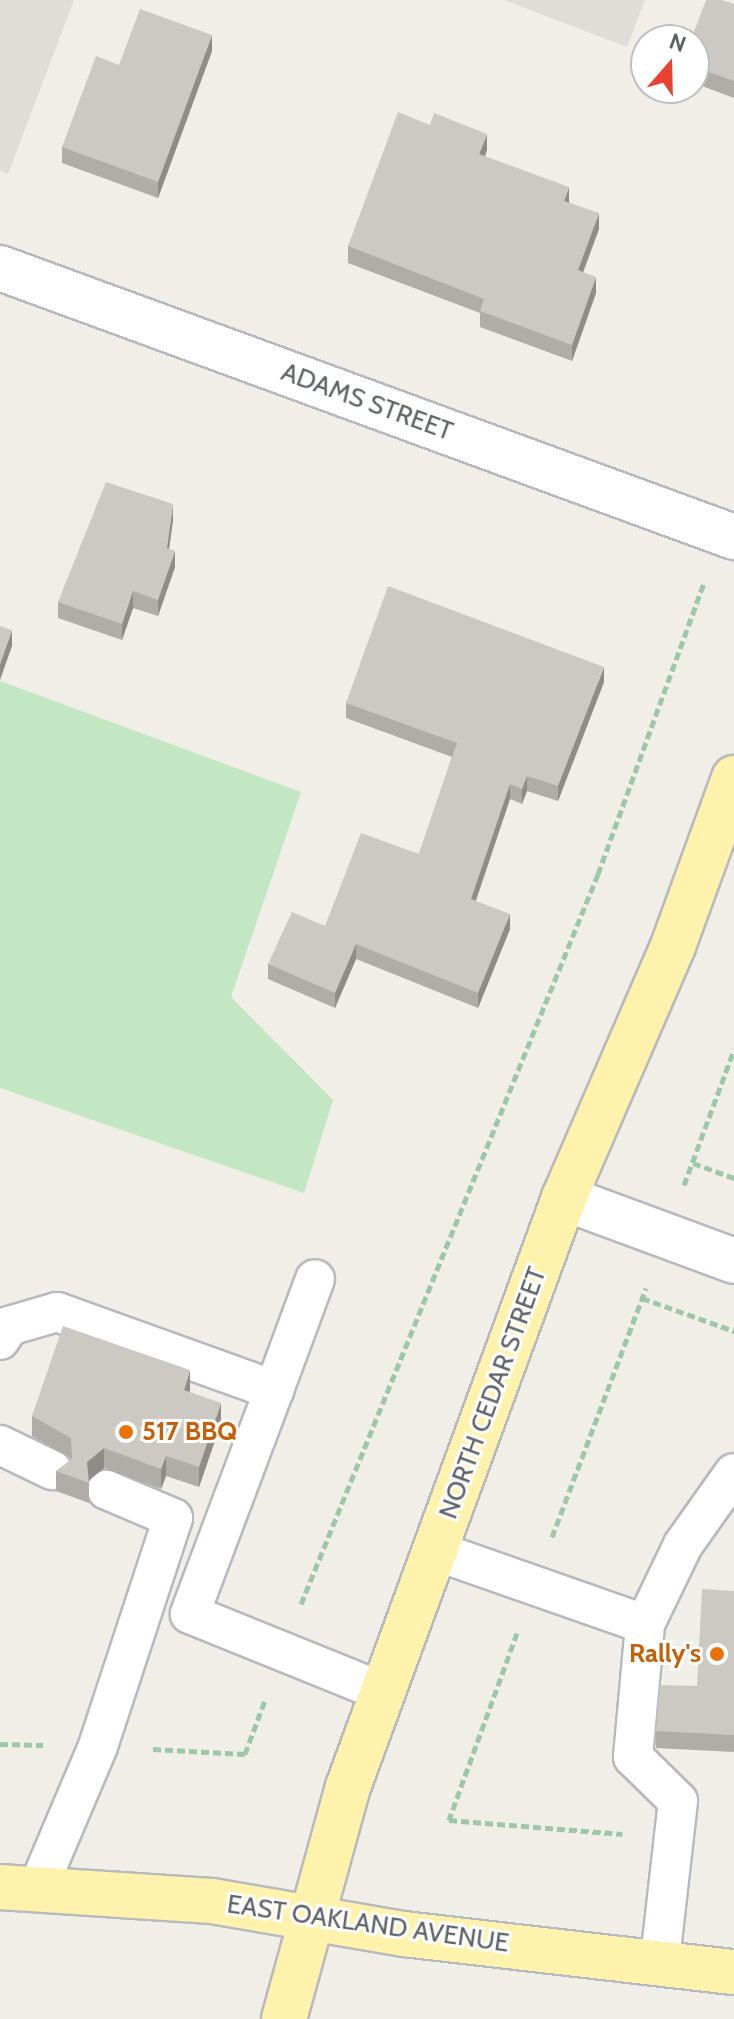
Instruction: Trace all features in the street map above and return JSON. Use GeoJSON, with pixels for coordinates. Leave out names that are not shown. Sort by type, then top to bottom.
{"type":"FeatureCollection","features":[{"type":"Feature","properties":{"kind":"main road","name":"NORTH CEDAR STREET"},"geometry":{"type":"LineString","coordinates":[[284,2019],[317,1918],[348,1787],[564,1198],[673,946],[734,778]]}},
{"type":"Feature","properties":{"kind":"main road","name":"EAST OAKLAND AVENUE"},"geometry":{"type":"LineString","coordinates":[[18,1888],[212,1901],[317,1918],[660,1959],[734,1972]]}},
{"type":"Feature","properties":{"kind":"street","name":"ADAMS STREET"},"geometry":{"type":"LineString","coordinates":[[0,268],[728,534]]}},
{"type":"Feature","properties":{"kind":"street"},"geometry":{"type":"LineString","coordinates":[[564,1198],[734,1261]]}},
{"type":"Feature","properties":{"kind":"lane"},"geometry":{"type":"LineString","coordinates":[[315,1279],[190,1614],[383,1692]]}},
{"type":"Feature","properties":{"kind":"lane"},"geometry":{"type":"LineString","coordinates":[[0,1340],[9,1326],[57,1312],[274,1390]]}},
{"type":"Feature","properties":{"kind":"lane"},"geometry":{"type":"LineString","coordinates":[[0,1445],[52,1470]]}},
{"type":"Feature","properties":{"kind":"lane"},"geometry":{"type":"LineString","coordinates":[[660,1959],[678,1801],[633,1757],[645,1624],[683,1545],[734,1473]]}},
{"type":"Feature","properties":{"kind":"lane"},"geometry":{"type":"LineString","coordinates":[[18,1888],[98,1746],[173,1518],[107,1490]]}},
{"type":"Feature","properties":{"kind":"lane"},"geometry":{"type":"LineString","coordinates":[[436,1551],[645,1624]]}},
{"type":"Feature","properties":{"kind":"path"},"geometry":{"type":"LineString","coordinates":[[245,1754],[283,1651],[598,874],[728,534]]}},
{"type":"Feature","properties":{"kind":"path"},"geometry":{"type":"LineString","coordinates":[[673,1842],[449,1820],[734,1050]]}},
{"type":"Feature","properties":{"kind":"path"},"geometry":{"type":"LineString","coordinates":[[693,1163],[734,1178]]}},
{"type":"Feature","properties":{"kind":"path"},"geometry":{"type":"LineString","coordinates":[[642,1298],[734,1331]]}},
{"type":"Feature","properties":{"kind":"shaded area"},"geometry":{"type":"Polygon","coordinates":[[[0,0],[74,0],[8,174],[0,171],[0,0]]]}},
{"type":"Feature","properties":{"kind":"shaded area"},"geometry":{"type":"Polygon","coordinates":[[[504,0],[645,0],[636,24],[630,24],[627,47],[504,0]]]}},
{"type":"Feature","properties":{"kind":"green space"},"geometry":{"type":"Polygon","coordinates":[[[0,681],[301,792],[231,997],[333,1100],[304,1193],[0,1088],[0,681]]]}},
{"type":"Feature","properties":{"kind":"building"},"geometry":{"type":"Polygon","coordinates":[[[706,0],[734,4],[734,81],[710,73],[710,24],[697,24],[706,0]]]}},
{"type":"Feature","properties":{"kind":"building"},"geometry":{"type":"Polygon","coordinates":[[[140,9],[212,35],[158,182],[62,147],[96,56],[119,65],[140,9]]]}},
{"type":"Feature","properties":{"kind":"building"},"geometry":{"type":"Polygon","coordinates":[[[398,112],[430,125],[434,113],[487,134],[479,154],[569,187],[564,201],[599,213],[578,270],[596,277],[572,345],[480,311],[484,299],[348,246],[398,112]]]}},
{"type":"Feature","properties":{"kind":"building"},"geometry":{"type":"Polygon","coordinates":[[[106,482],[173,504],[167,548],[175,551],[158,600],[133,591],[122,624],[58,602],[106,482]]]}},
{"type":"Feature","properties":{"kind":"building"},"geometry":{"type":"Polygon","coordinates":[[[388,586],[604,667],[558,786],[527,776],[522,789],[510,784],[471,899],[510,914],[478,993],[356,944],[335,993],[268,964],[292,912],[325,926],[361,833],[419,854],[457,743],[346,703],[388,586]]]}},
{"type":"Feature","properties":{"kind":"building"},"geometry":{"type":"Polygon","coordinates":[[[0,626],[12,630],[0,664],[0,626]]]}},
{"type":"Feature","properties":{"kind":"building","name":"517 BBQ"},"geometry":{"type":"Polygon","coordinates":[[[63,1326],[190,1370],[184,1390],[221,1403],[199,1467],[166,1456],[161,1469],[104,1448],[87,1462],[89,1483],[56,1471],[72,1459],[71,1438],[32,1416],[63,1326]]]}},
{"type":"Feature","properties":{"kind":"building","name":"Rally's"},"geometry":{"type":"Polygon","coordinates":[[[702,1589],[734,1591],[734,1735],[656,1731],[660,1685],[697,1686],[702,1589]]]}},
{"type":"Feature","properties":{"kind":"place","name":"517 BBQ"},"geometry":{"type":"Point","coordinates":[126,1432]}},
{"type":"Feature","properties":{"kind":"place","name":"Rally's"},"geometry":{"type":"Point","coordinates":[717,1654]}}]}
